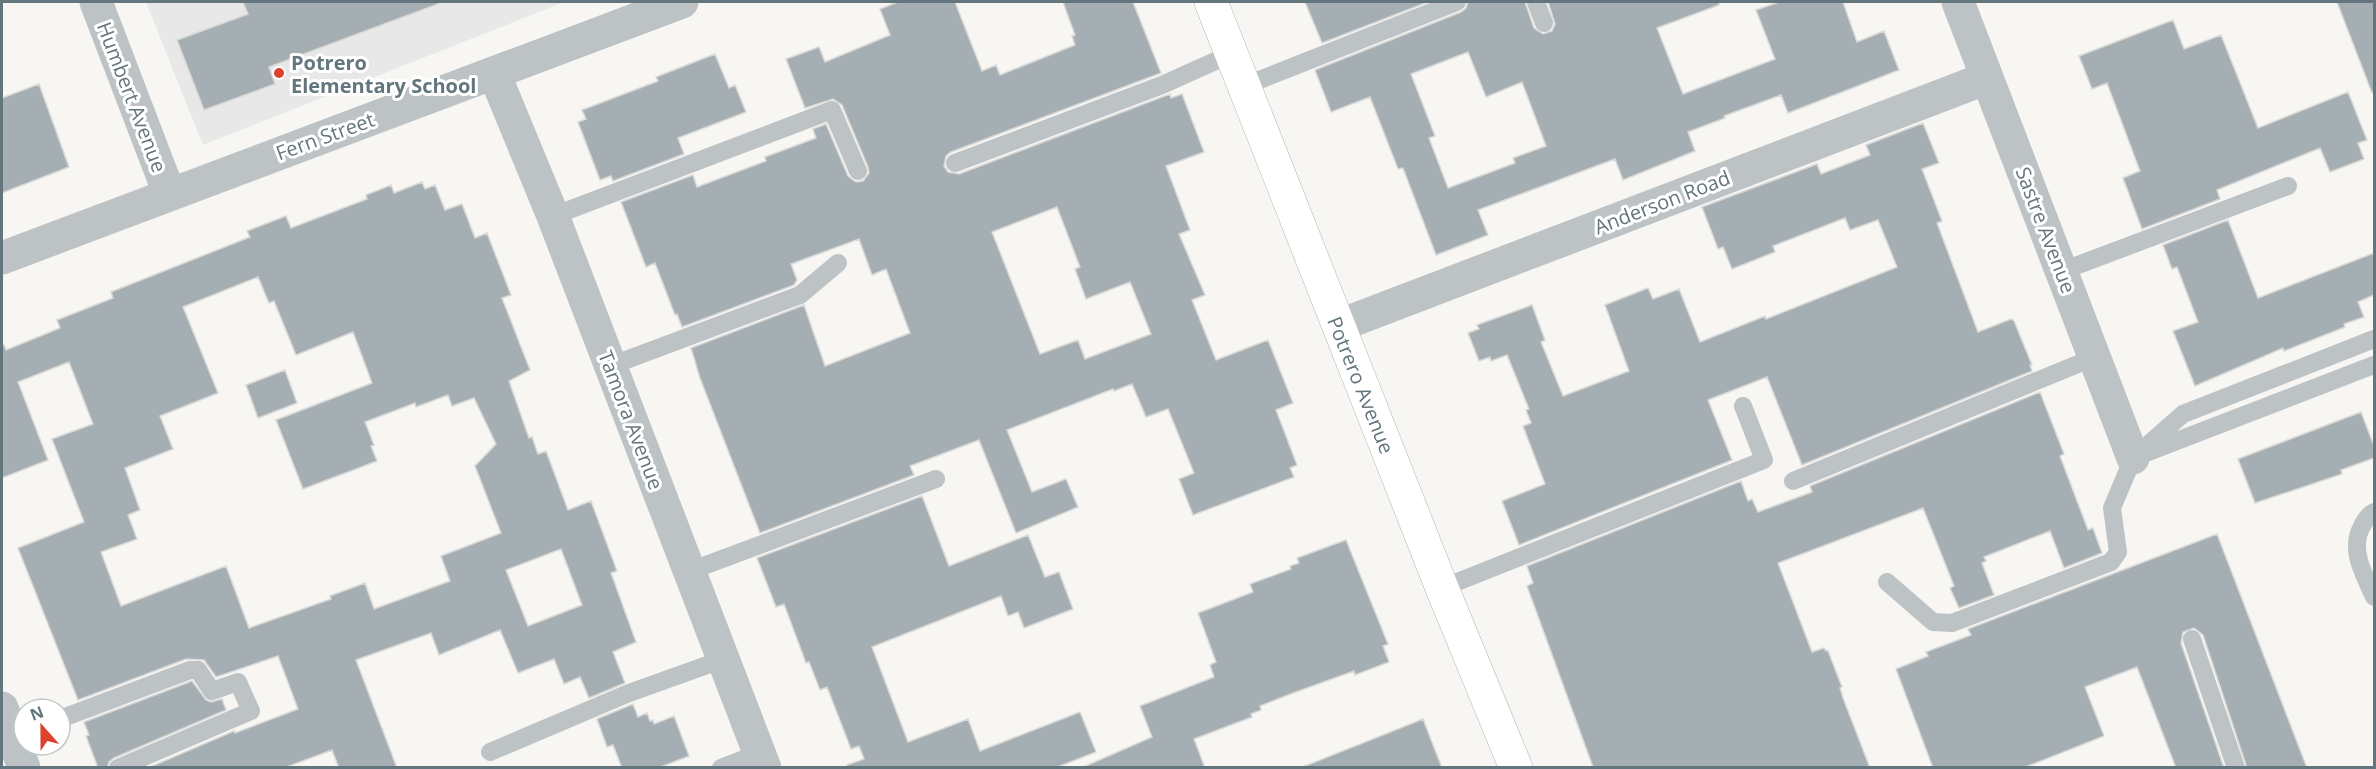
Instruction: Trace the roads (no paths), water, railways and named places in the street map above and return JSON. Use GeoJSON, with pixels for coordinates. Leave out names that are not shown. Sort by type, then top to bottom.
{"type":"FeatureCollection","features":[{"type":"Feature","properties":{"kind":"street","name":"Humbert Avenue"},"geometry":{"type":"LineString","coordinates":[[96,2],[169,193]]}},
{"type":"Feature","properties":{"kind":"street","name":"Fern Street"},"geometry":{"type":"LineString","coordinates":[[2,258],[169,193],[682,2]]}},
{"type":"Feature","properties":{"kind":"street","name":"Potrero Avenue"},"geometry":{"type":"LineString","coordinates":[[1211,2],[1442,588],[1516,768]]}},
{"type":"Feature","properties":{"kind":"street","name":"Sastre Avenue"},"geometry":{"type":"LineString","coordinates":[[1958,2],[2133,458]]}},
{"type":"Feature","properties":{"kind":"street","name":"Tamora Avenue"},"geometry":{"type":"LineString","coordinates":[[494,73],[553,216],[763,760]]}},
{"type":"Feature","properties":{"kind":"street","name":"Anderson Road"},"geometry":{"type":"LineString","coordinates":[[1338,326],[1987,78]]}},
{"type":"Feature","properties":{"kind":"lane"},"geometry":{"type":"LineString","coordinates":[[1244,86],[1457,2]]}},
{"type":"Feature","properties":{"kind":"lane"},"geometry":{"type":"LineString","coordinates":[[1536,2],[1544,23]]}},
{"type":"Feature","properties":{"kind":"lane"},"geometry":{"type":"LineString","coordinates":[[955,163],[1162,85],[1231,54]]}},
{"type":"Feature","properties":{"kind":"lane"},"geometry":{"type":"LineString","coordinates":[[553,216],[832,110],[858,171]]}},
{"type":"Feature","properties":{"kind":"lane"},"geometry":{"type":"LineString","coordinates":[[2062,271],[2288,186]]}},
{"type":"Feature","properties":{"kind":"lane"},"geometry":{"type":"LineString","coordinates":[[610,366],[800,295],[838,262]]}},
{"type":"Feature","properties":{"kind":"lane"},"geometry":{"type":"LineString","coordinates":[[1887,582],[1933,622],[1942,624],[1952,623],[2111,562],[2118,552],[2112,508],[2133,458],[2183,414],[2374,339]]}},
{"type":"Feature","properties":{"kind":"lane"},"geometry":{"type":"LineString","coordinates":[[1793,481],[2095,357]]}},
{"type":"Feature","properties":{"kind":"lane"},"geometry":{"type":"LineString","coordinates":[[2133,458],[2374,365]]}},
{"type":"Feature","properties":{"kind":"lane"},"geometry":{"type":"LineString","coordinates":[[1442,588],[1764,460],[1743,406]]}},
{"type":"Feature","properties":{"kind":"lane"},"geometry":{"type":"LineString","coordinates":[[690,571],[936,479]]}},
{"type":"Feature","properties":{"kind":"lane"},"geometry":{"type":"LineString","coordinates":[[2374,512],[2369,514],[2356,536],[2358,559],[2374,597]]}},
{"type":"Feature","properties":{"kind":"lane"},"geometry":{"type":"LineString","coordinates":[[2192,639],[2236,768]]}},
{"type":"Feature","properties":{"kind":"lane"},"geometry":{"type":"LineString","coordinates":[[490,752],[629,693],[724,659]]}},
{"type":"Feature","properties":{"kind":"lane"},"geometry":{"type":"LineString","coordinates":[[72,714],[190,670],[198,670],[212,691],[238,682],[251,711],[118,768]]}},
{"type":"Feature","properties":{"kind":"lane"},"geometry":{"type":"LineString","coordinates":[[721,768],[763,760]]}},
{"type":"Feature","properties":{"kind":"place","name":"Potrero Elementary School"},"geometry":{"type":"Point","coordinates":[279,73]}}]}
